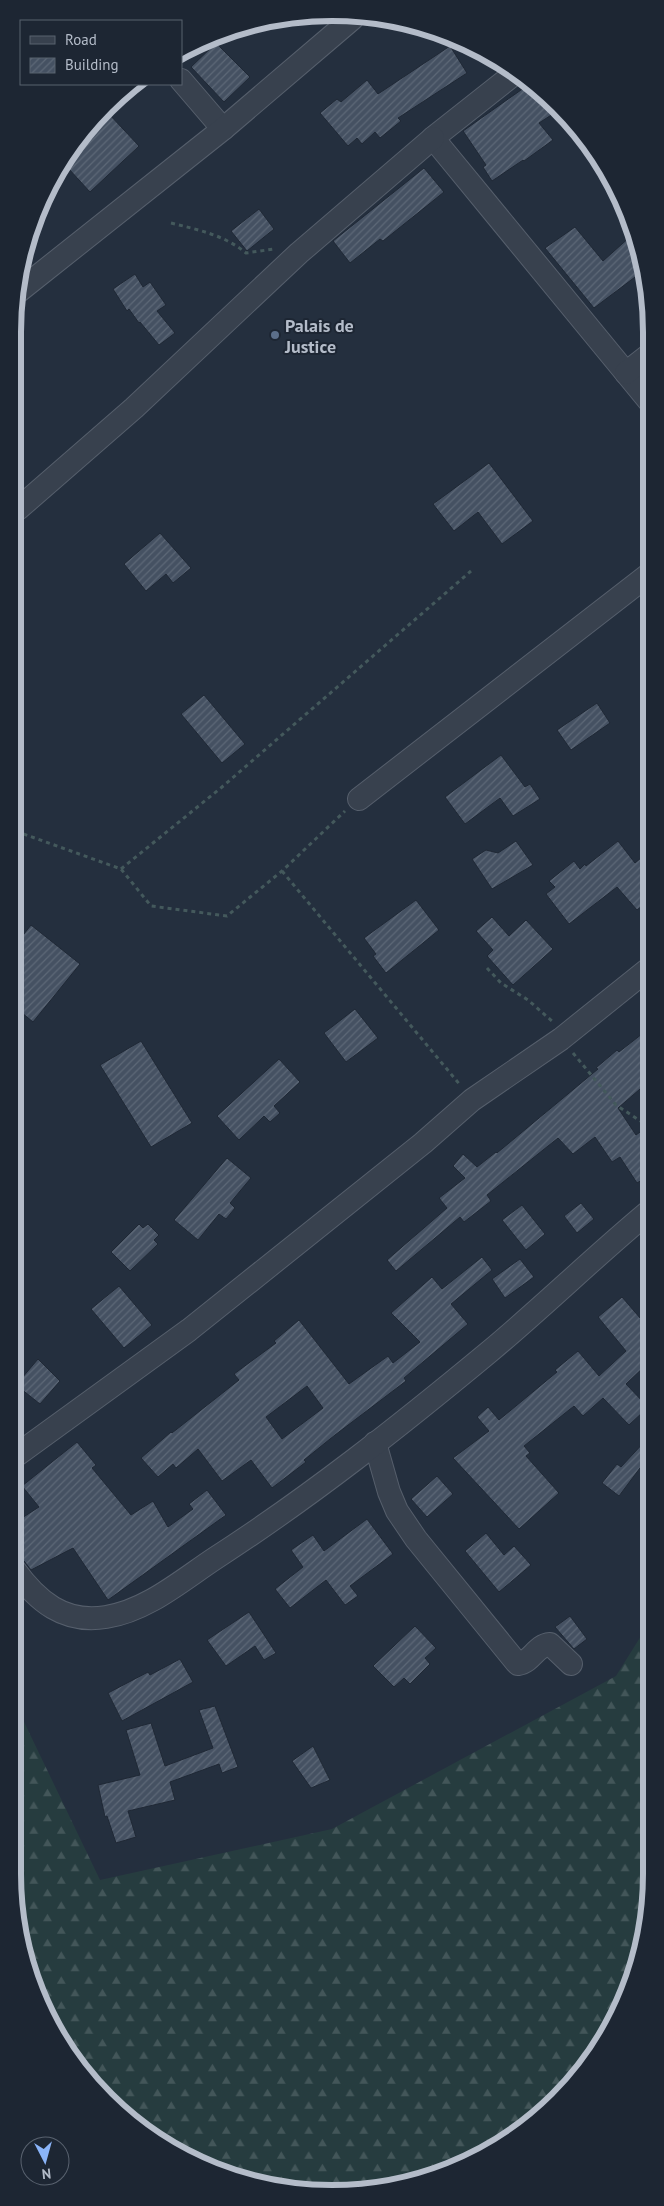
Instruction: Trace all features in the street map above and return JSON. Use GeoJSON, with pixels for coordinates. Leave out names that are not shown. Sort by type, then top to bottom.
{"type":"FeatureCollection","features":[{"type":"Feature","properties":{"kind":"street"},"geometry":{"type":"LineString","coordinates":[[25,286],[223,129],[349,22]]}},
{"type":"Feature","properties":{"kind":"street"},"geometry":{"type":"LineString","coordinates":[[21,506],[134,408],[299,253],[433,138],[510,77]]}},
{"type":"Feature","properties":{"kind":"street"},"geometry":{"type":"LineString","coordinates":[[182,81],[223,129]]}},
{"type":"Feature","properties":{"kind":"street"},"geometry":{"type":"LineString","coordinates":[[433,138],[643,394]]}},
{"type":"Feature","properties":{"kind":"street"},"geometry":{"type":"LineString","coordinates":[[626,373],[643,360]]}},
{"type":"Feature","properties":{"kind":"street"},"geometry":{"type":"LineString","coordinates":[[358,799],[643,579]]}},
{"type":"Feature","properties":{"kind":"street"},"geometry":{"type":"LineString","coordinates":[[21,1452],[189,1330],[423,1143],[472,1100],[561,1039],[643,973]]}},
{"type":"Feature","properties":{"kind":"street"},"geometry":{"type":"LineString","coordinates":[[21,1578],[33,1594],[54,1608],[68,1615],[85,1619],[108,1617],[144,1605],[254,1533],[375,1443],[490,1351],[643,1217]]}},
{"type":"Feature","properties":{"kind":"street"},"geometry":{"type":"LineString","coordinates":[[375,1443],[389,1492],[397,1511],[416,1539],[516,1662],[518,1664],[525,1663],[542,1646],[550,1644],[571,1664]]}},
{"type":"Feature","properties":{"kind":"path"},"geometry":{"type":"LineString","coordinates":[[171,223],[214,234],[234,243],[246,253],[267,249],[299,253]]}},
{"type":"Feature","properties":{"kind":"path"},"geometry":{"type":"LineString","coordinates":[[122,869],[222,787],[471,571]]}},
{"type":"Feature","properties":{"kind":"path"},"geometry":{"type":"LineString","coordinates":[[21,833],[122,869],[151,906],[227,916],[282,871],[358,799]]}},
{"type":"Feature","properties":{"kind":"path"},"geometry":{"type":"LineString","coordinates":[[282,871],[472,1100]]}},
{"type":"Feature","properties":{"kind":"path"},"geometry":{"type":"LineString","coordinates":[[487,968],[501,983],[528,1000],[550,1018],[560,1031],[561,1039],[616,1104],[643,1123]]}},
{"type":"Feature","properties":{"kind":"green space"},"geometry":{"type":"Polygon","coordinates":[[[643,1633],[643,1874],[637,1935],[619,1993],[590,2047],[566,2079],[521,2121],[469,2153],[412,2174],[393,2179],[352,2184],[332,2185],[291,2182],[271,2179],[232,2168],[195,2153],[177,2143],[127,2108],[85,2063],[53,2011],[38,1974],[27,1935],[21,1874],[21,1716],[100,1880],[332,1829],[616,1676],[643,1633]]]}},
{"type":"Feature","properties":{"kind":"building"},"geometry":{"type":"Polygon","coordinates":[[[217,44],[250,77],[224,102],[191,67],[217,44]]]}},
{"type":"Feature","properties":{"kind":"building"},"geometry":{"type":"Polygon","coordinates":[[[450,46],[467,73],[398,118],[401,121],[380,138],[375,132],[362,144],[357,138],[348,146],[320,113],[337,99],[341,102],[367,80],[378,94],[450,46]]]}},
{"type":"Feature","properties":{"kind":"building"},"geometry":{"type":"Polygon","coordinates":[[[524,88],[553,114],[539,123],[553,140],[492,181],[483,167],[486,165],[463,131],[524,88]]]}},
{"type":"Feature","properties":{"kind":"building"},"geometry":{"type":"Polygon","coordinates":[[[110,115],[139,146],[90,192],[68,168],[74,163],[72,161],[85,143],[110,115]]]}},
{"type":"Feature","properties":{"kind":"building"},"geometry":{"type":"Polygon","coordinates":[[[424,168],[444,192],[383,241],[380,239],[350,263],[333,241],[424,168]]]}},
{"type":"Feature","properties":{"kind":"building"},"geometry":{"type":"Polygon","coordinates":[[[259,209],[274,229],[247,251],[231,231],[259,209]]]}},
{"type":"Feature","properties":{"kind":"building"},"geometry":{"type":"Polygon","coordinates":[[[575,227],[603,261],[628,239],[638,275],[594,308],[545,248],[575,227]]]}},
{"type":"Feature","properties":{"kind":"building"},"geometry":{"type":"Polygon","coordinates":[[[135,274],[143,287],[150,282],[166,305],[157,311],[175,333],[159,345],[129,309],[127,311],[113,289],[135,274]]]}},
{"type":"Feature","properties":{"kind":"building"},"geometry":{"type":"Polygon","coordinates":[[[489,463],[533,521],[502,544],[478,512],[454,531],[433,504],[489,463]]]}},
{"type":"Feature","properties":{"kind":"building"},"geometry":{"type":"Polygon","coordinates":[[[160,533],[191,568],[173,583],[166,574],[146,591],[124,564],[160,533]]]}},
{"type":"Feature","properties":{"kind":"building"},"geometry":{"type":"Polygon","coordinates":[[[204,695],[245,744],[222,763],[181,714],[204,695]]]}},
{"type":"Feature","properties":{"kind":"building"},"geometry":{"type":"Polygon","coordinates":[[[597,703],[610,723],[571,750],[557,730],[597,703]]]}},
{"type":"Feature","properties":{"kind":"building"},"geometry":{"type":"Polygon","coordinates":[[[501,755],[525,787],[530,784],[540,799],[513,816],[500,798],[465,824],[445,797],[501,755]]]}},
{"type":"Feature","properties":{"kind":"building"},"geometry":{"type":"Polygon","coordinates":[[[516,841],[533,865],[492,889],[472,859],[486,850],[498,853],[516,841]]]}},
{"type":"Feature","properties":{"kind":"building"},"geometry":{"type":"Polygon","coordinates":[[[618,841],[635,863],[643,856],[643,905],[637,910],[617,887],[569,924],[546,894],[555,887],[549,881],[574,861],[580,869],[585,864],[586,866],[618,841]]]}},
{"type":"Feature","properties":{"kind":"building"},"geometry":{"type":"Polygon","coordinates":[[[416,900],[439,930],[386,973],[373,956],[376,954],[364,938],[416,900]]]}},
{"type":"Feature","properties":{"kind":"building"},"geometry":{"type":"Polygon","coordinates":[[[492,917],[509,936],[526,920],[553,949],[513,985],[487,956],[493,950],[476,931],[492,917]]]}},
{"type":"Feature","properties":{"kind":"building"},"geometry":{"type":"Polygon","coordinates":[[[31,925],[80,964],[33,1022],[21,1012],[21,938],[31,925]]]}},
{"type":"Feature","properties":{"kind":"building"},"geometry":{"type":"Polygon","coordinates":[[[355,1009],[378,1038],[346,1062],[324,1033],[355,1009]]]}},
{"type":"Feature","properties":{"kind":"building"},"geometry":{"type":"Polygon","coordinates":[[[643,1033],[643,1086],[618,1108],[636,1135],[643,1130],[643,1179],[637,1183],[620,1157],[612,1162],[595,1137],[573,1154],[558,1138],[487,1195],[491,1201],[464,1222],[460,1217],[396,1271],[387,1260],[447,1208],[439,1198],[465,1178],[453,1166],[463,1154],[477,1167],[497,1153],[598,1069],[596,1068],[617,1050],[619,1052],[643,1033]]]}},
{"type":"Feature","properties":{"kind":"building"},"geometry":{"type":"Polygon","coordinates":[[[141,1041],[192,1123],[151,1147],[100,1065],[141,1041]]]}},
{"type":"Feature","properties":{"kind":"building"},"geometry":{"type":"Polygon","coordinates":[[[279,1059],[300,1082],[274,1106],[280,1113],[270,1122],[264,1116],[239,1140],[217,1116],[279,1059]]]}},
{"type":"Feature","properties":{"kind":"building"},"geometry":{"type":"Polygon","coordinates":[[[227,1158],[251,1178],[230,1203],[235,1208],[226,1219],[219,1214],[198,1240],[174,1220],[227,1158]]]}},
{"type":"Feature","properties":{"kind":"building"},"geometry":{"type":"Polygon","coordinates":[[[581,1203],[594,1219],[577,1233],[564,1216],[581,1203]]]}},
{"type":"Feature","properties":{"kind":"building"},"geometry":{"type":"Polygon","coordinates":[[[522,1205],[545,1234],[526,1250],[502,1220],[522,1205]]]}},
{"type":"Feature","properties":{"kind":"building"},"geometry":{"type":"Polygon","coordinates":[[[139,1224],[143,1228],[148,1224],[159,1235],[154,1240],[158,1244],[130,1271],[111,1252],[139,1224]]]}},
{"type":"Feature","properties":{"kind":"building"},"geometry":{"type":"Polygon","coordinates":[[[482,1257],[492,1270],[451,1304],[468,1324],[404,1378],[406,1381],[335,1435],[304,1460],[306,1462],[272,1488],[251,1460],[222,1481],[198,1449],[176,1468],[173,1464],[158,1477],[141,1458],[171,1432],[239,1380],[234,1374],[276,1343],[274,1341],[299,1320],[349,1384],[388,1356],[393,1363],[420,1342],[391,1313],[432,1277],[442,1289],[482,1257]],[[307,1386],[266,1417],[282,1439],[323,1408],[307,1386]]]}},
{"type":"Feature","properties":{"kind":"building"},"geometry":{"type":"Polygon","coordinates":[[[520,1259],[534,1277],[505,1298],[492,1279],[520,1259]]]}},
{"type":"Feature","properties":{"kind":"building"},"geometry":{"type":"Polygon","coordinates":[[[119,1286],[152,1325],[124,1348],[91,1309],[119,1286]]]}},
{"type":"Feature","properties":{"kind":"building"},"geometry":{"type":"Polygon","coordinates":[[[622,1297],[643,1321],[643,1368],[626,1384],[643,1402],[643,1412],[629,1425],[603,1398],[583,1416],[574,1406],[524,1446],[530,1453],[526,1456],[559,1493],[519,1529],[453,1458],[489,1431],[477,1417],[488,1407],[499,1420],[557,1372],[555,1370],[578,1351],[599,1376],[626,1351],[598,1317],[622,1297]]]}},
{"type":"Feature","properties":{"kind":"building"},"geometry":{"type":"Polygon","coordinates":[[[38,1359],[60,1381],[40,1404],[21,1389],[21,1379],[38,1359]]]}},
{"type":"Feature","properties":{"kind":"building"},"geometry":{"type":"Polygon","coordinates":[[[77,1442],[96,1465],[92,1468],[131,1515],[153,1501],[168,1527],[193,1509],[189,1504],[207,1490],[226,1515],[108,1600],[73,1548],[31,1570],[21,1559],[21,1519],[39,1507],[22,1486],[77,1442]]]}},
{"type":"Feature","properties":{"kind":"building"},"geometry":{"type":"Polygon","coordinates":[[[643,1443],[643,1464],[619,1496],[602,1483],[617,1464],[621,1467],[643,1443]]]}},
{"type":"Feature","properties":{"kind":"building"},"geometry":{"type":"Polygon","coordinates":[[[437,1476],[453,1494],[427,1517],[411,1499],[437,1476]]]}},
{"type":"Feature","properties":{"kind":"building"},"geometry":{"type":"Polygon","coordinates":[[[367,1519],[393,1554],[350,1586],[358,1596],[345,1605],[326,1580],[290,1608],[275,1589],[303,1567],[291,1550],[313,1535],[324,1551],[367,1519]]]}},
{"type":"Feature","properties":{"kind":"building"},"geometry":{"type":"Polygon","coordinates":[[[486,1533],[504,1555],[514,1546],[531,1565],[499,1592],[465,1551],[486,1533]]]}},
{"type":"Feature","properties":{"kind":"building"},"geometry":{"type":"Polygon","coordinates":[[[249,1612],[276,1653],[264,1660],[255,1646],[226,1666],[207,1640],[249,1612]]]}},
{"type":"Feature","properties":{"kind":"building"},"geometry":{"type":"Polygon","coordinates":[[[570,1616],[587,1639],[574,1649],[555,1627],[570,1616]]]}},
{"type":"Feature","properties":{"kind":"building"},"geometry":{"type":"Polygon","coordinates":[[[415,1626],[436,1648],[425,1658],[430,1664],[410,1684],[404,1678],[394,1687],[373,1666],[415,1626]]]}},
{"type":"Feature","properties":{"kind":"building"},"geometry":{"type":"Polygon","coordinates":[[[180,1659],[193,1682],[122,1721],[108,1693],[148,1672],[150,1675],[180,1659]]]}},
{"type":"Feature","properties":{"kind":"building"},"geometry":{"type":"Polygon","coordinates":[[[215,1706],[238,1767],[222,1773],[219,1764],[170,1782],[175,1800],[128,1811],[136,1837],[116,1843],[107,1816],[105,1817],[98,1785],[140,1775],[126,1730],[151,1723],[165,1766],[213,1748],[199,1710],[215,1706]]]}},
{"type":"Feature","properties":{"kind":"building"},"geometry":{"type":"Polygon","coordinates":[[[313,1746],[330,1780],[311,1788],[292,1761],[313,1746]]]}},
{"type":"Feature","properties":{"kind":"place","name":"Palais de Justice"},"geometry":{"type":"Point","coordinates":[275,335]}}]}
